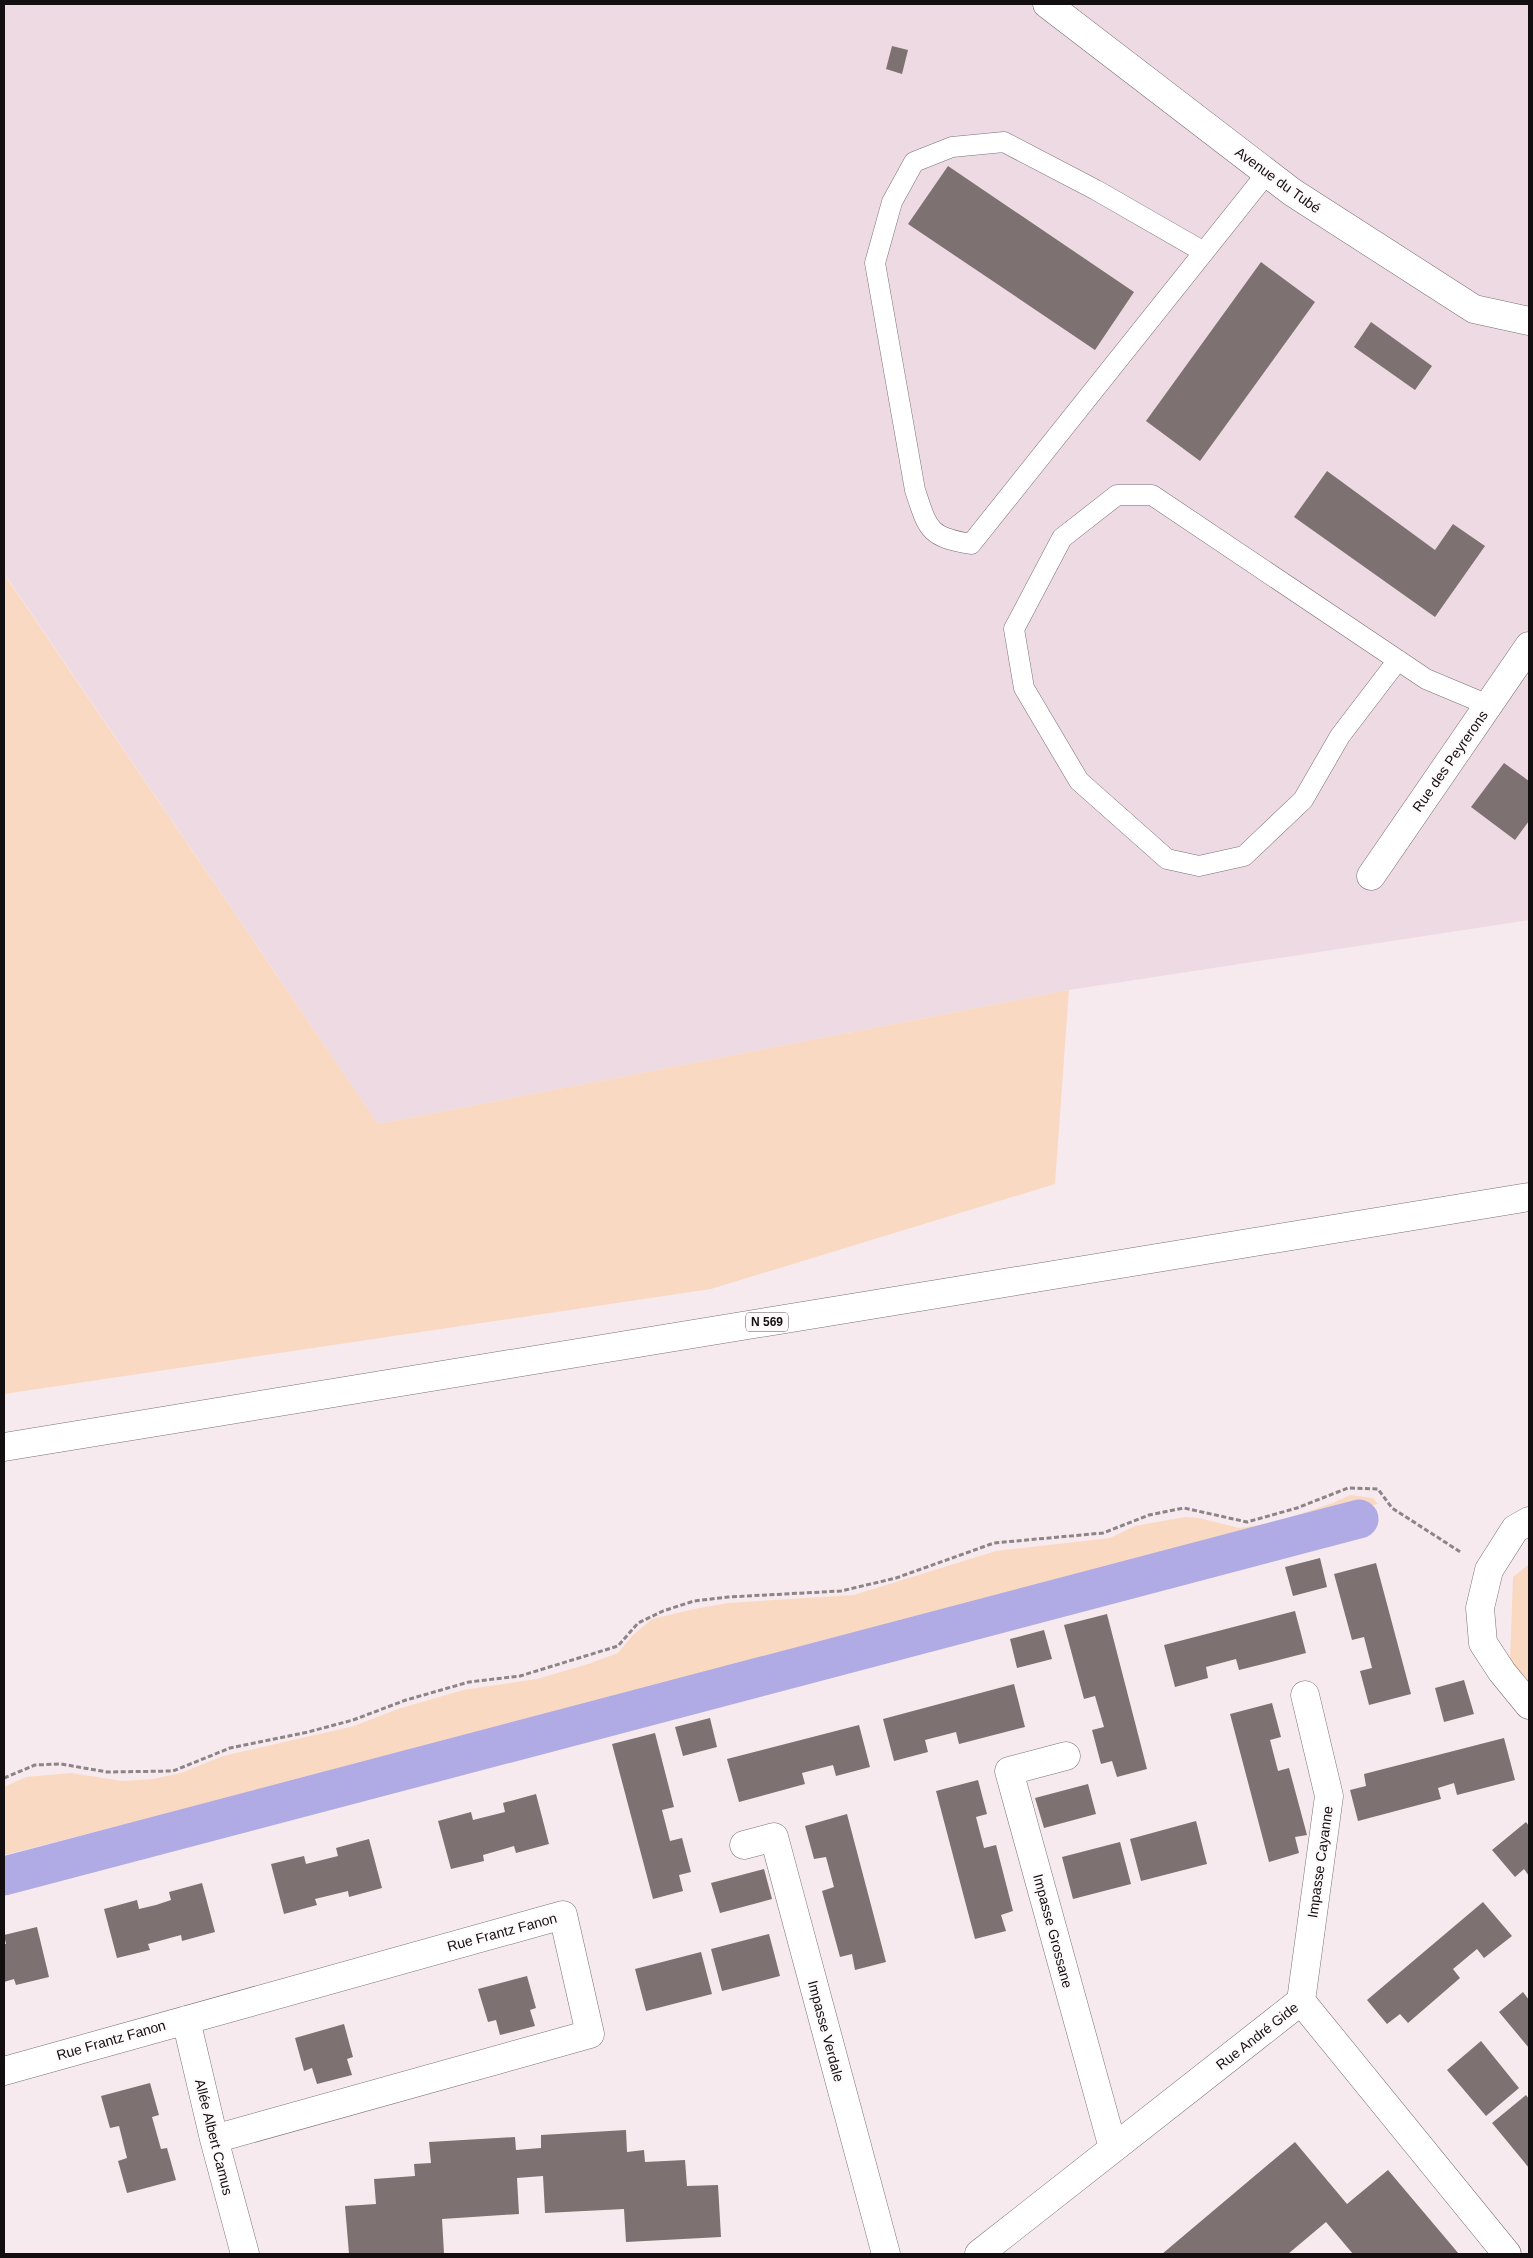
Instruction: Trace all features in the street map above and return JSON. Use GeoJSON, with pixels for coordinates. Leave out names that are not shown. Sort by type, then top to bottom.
{"type":"FeatureCollection","features":[{"type":"Feature","properties":{"kind":"street","name":"Avenue du Tubé"},"geometry":{"type":"LineString","coordinates":[[1047,4],[1292,192],[1474,309],[1529,321]]}},
{"type":"Feature","properties":{"kind":"street","name":"Rue des Peyrerons"},"geometry":{"type":"LineString","coordinates":[[1371,876],[1529,646]]}},
{"type":"Feature","properties":{"kind":"street","name":"N 569"},"geometry":{"type":"LineString","coordinates":[[4,1447],[1529,1198]]}},
{"type":"Feature","properties":{"kind":"street"},"geometry":{"type":"LineString","coordinates":[[1529,1521],[1515,1529],[1489,1570],[1480,1608],[1483,1643],[1502,1672],[1529,1705]]}},
{"type":"Feature","properties":{"kind":"street","name":"Impasse Cayanne"},"geometry":{"type":"LineString","coordinates":[[1301,2001],[1329,1796],[1305,1695]]}},
{"type":"Feature","properties":{"kind":"street","name":"Impasse Grossane"},"geometry":{"type":"LineString","coordinates":[[1066,1756],[1009,1771],[1113,2148]]}},
{"type":"Feature","properties":{"kind":"street","name":"Impasse Verdale"},"geometry":{"type":"LineString","coordinates":[[744,1845],[774,1837],[886,2254]]}},
{"type":"Feature","properties":{"kind":"street","name":"Rue Frantz Fanon"},"geometry":{"type":"LineString","coordinates":[[4,2070],[563,1915],[590,2034],[214,2139]]}},
{"type":"Feature","properties":{"kind":"street","name":"Rue André Gide"},"geometry":{"type":"LineString","coordinates":[[979,2254],[1301,2001],[1507,2254]]}},
{"type":"Feature","properties":{"kind":"street","name":"Allée Albert Camus"},"geometry":{"type":"LineString","coordinates":[[186,2020],[214,2139],[245,2254]]}},
{"type":"Feature","properties":{"kind":"lane"},"geometry":{"type":"LineString","coordinates":[[1204,252],[1096,190],[1004,142],[952,146],[914,162],[892,202],[875,263],[915,490],[927,525],[945,540],[971,544],[1204,252],[1267,173]]}},
{"type":"Feature","properties":{"kind":"lane"},"geometry":{"type":"LineString","coordinates":[[1398,660],[1340,736],[1303,800],[1244,856],[1198,866],[1167,859],[1079,781],[1024,688],[1014,629],[1062,538],[1117,495],[1152,495],[1398,660],[1426,679],[1488,705]]}},
{"type":"Feature","properties":{"kind":"path"},"geometry":{"type":"LineString","coordinates":[[4,1778],[36,1765],[61,1764],[107,1772],[173,1771],[230,1748],[326,1728],[354,1720],[406,1700],[460,1684],[520,1676],[618,1646],[638,1623],[663,1611],[694,1602],[728,1597],[841,1592],[896,1578],[994,1543],[1103,1533],[1149,1515],[1184,1508],[1247,1522],[1297,1508],[1348,1488],[1378,1489],[1392,1508],[1489,1570]]}},
{"type":"Feature","properties":{"kind":"shaded area"},"geometry":{"type":"Polygon","coordinates":[[[4,4],[1529,4],[1529,920],[1069,990],[378,1124],[4,573],[4,4]]]}},
{"type":"Feature","properties":{"kind":"shaded area"},"geometry":{"type":"Polygon","coordinates":[[[4,574],[378,1124],[1069,990],[1055,1184],[711,1289],[4,1394],[4,574]]]}},
{"type":"Feature","properties":{"kind":"shaded area"},"geometry":{"type":"Polygon","coordinates":[[[1350,1495],[1373,1498],[1378,1504],[1166,1552],[311,1777],[4,1855],[4,1787],[26,1777],[71,1773],[123,1781],[153,1779],[181,1773],[223,1756],[354,1726],[398,1709],[463,1690],[537,1679],[588,1664],[618,1653],[632,1636],[652,1619],[728,1603],[854,1595],[996,1551],[1110,1538],[1135,1526],[1185,1517],[1199,1518],[1239,1528],[1273,1523],[1333,1503],[1350,1495]]]}},
{"type":"Feature","properties":{"kind":"shaded area"},"geometry":{"type":"Polygon","coordinates":[[[1529,1564],[1529,1683],[1510,1661],[1513,1577],[1529,1564]]]}},
{"type":"Feature","properties":{"kind":"building"},"geometry":{"type":"Polygon","coordinates":[[[892,46],[908,50],[902,74],[886,69],[892,46]]]}},
{"type":"Feature","properties":{"kind":"building"},"geometry":{"type":"Polygon","coordinates":[[[948,166],[1134,292],[1095,350],[908,224],[948,166]]]}},
{"type":"Feature","properties":{"kind":"building"},"geometry":{"type":"Polygon","coordinates":[[[1261,262],[1315,302],[1200,461],[1146,421],[1261,262]]]}},
{"type":"Feature","properties":{"kind":"building"},"geometry":{"type":"Polygon","coordinates":[[[1371,322],[1432,366],[1415,390],[1354,347],[1371,322]]]}},
{"type":"Feature","properties":{"kind":"building"},"geometry":{"type":"Polygon","coordinates":[[[1327,471],[1435,550],[1453,524],[1485,546],[1435,617],[1294,517],[1327,471]]]}},
{"type":"Feature","properties":{"kind":"building"},"geometry":{"type":"Polygon","coordinates":[[[1504,763],[1529,781],[1529,821],[1515,840],[1471,807],[1504,763]]]}},
{"type":"Feature","properties":{"kind":"building"},"geometry":{"type":"Polygon","coordinates":[[[1320,1558],[1327,1587],[1293,1596],[1285,1567],[1320,1558]]]}},
{"type":"Feature","properties":{"kind":"building"},"geometry":{"type":"Polygon","coordinates":[[[1376,1563],[1411,1694],[1369,1705],[1360,1671],[1372,1668],[1364,1637],[1352,1640],[1334,1574],[1376,1563]]]}},
{"type":"Feature","properties":{"kind":"building"},"geometry":{"type":"Polygon","coordinates":[[[1295,1611],[1306,1653],[1239,1670],[1236,1659],[1206,1667],[1208,1678],[1175,1687],[1164,1645],[1295,1611]]]}},
{"type":"Feature","properties":{"kind":"building"},"geometry":{"type":"Polygon","coordinates":[[[1107,1614],[1147,1769],[1117,1777],[1112,1761],[1101,1764],[1092,1730],[1104,1727],[1095,1696],[1084,1699],[1064,1625],[1107,1614]]]}},
{"type":"Feature","properties":{"kind":"building"},"geometry":{"type":"Polygon","coordinates":[[[1044,1630],[1052,1659],[1017,1668],[1010,1639],[1044,1630]]]}},
{"type":"Feature","properties":{"kind":"building"},"geometry":{"type":"Polygon","coordinates":[[[1464,1680],[1474,1714],[1444,1722],[1435,1688],[1464,1680]]]}},
{"type":"Feature","properties":{"kind":"building"},"geometry":{"type":"Polygon","coordinates":[[[1014,1684],[1025,1727],[959,1744],[956,1732],[925,1740],[928,1752],[894,1761],[883,1719],[1014,1684]]]}},
{"type":"Feature","properties":{"kind":"building"},"geometry":{"type":"Polygon","coordinates":[[[1272,1703],[1281,1737],[1270,1740],[1278,1771],[1289,1768],[1307,1835],[1295,1837],[1299,1853],[1269,1862],[1230,1714],[1272,1703]]]}},
{"type":"Feature","properties":{"kind":"building"},"geometry":{"type":"Polygon","coordinates":[[[710,1718],[717,1747],[683,1756],[675,1727],[710,1718]]]}},
{"type":"Feature","properties":{"kind":"building"},"geometry":{"type":"Polygon","coordinates":[[[859,1725],[870,1767],[836,1776],[833,1765],[802,1773],[805,1784],[739,1802],[727,1759],[859,1725]]]}},
{"type":"Feature","properties":{"kind":"building"},"geometry":{"type":"Polygon","coordinates":[[[655,1733],[674,1807],[662,1810],[670,1841],[682,1838],[691,1872],[679,1875],[683,1891],[653,1899],[612,1744],[655,1733]]]}},
{"type":"Feature","properties":{"kind":"building"},"geometry":{"type":"Polygon","coordinates":[[[1504,1738],[1515,1780],[1457,1795],[1454,1783],[1438,1788],[1441,1799],[1358,1821],[1350,1790],[1366,1786],[1364,1774],[1504,1738]]]}},
{"type":"Feature","properties":{"kind":"building"},"geometry":{"type":"Polygon","coordinates":[[[978,1780],[987,1814],[976,1817],[984,1848],[996,1845],[1013,1911],[1001,1915],[1006,1931],[975,1939],[936,1791],[978,1780]]]}},
{"type":"Feature","properties":{"kind":"building"},"geometry":{"type":"Polygon","coordinates":[[[1088,1784],[1096,1814],[1044,1828],[1035,1798],[1088,1784]]]}},
{"type":"Feature","properties":{"kind":"building"},"geometry":{"type":"Polygon","coordinates":[[[536,1794],[549,1844],[516,1853],[514,1846],[483,1855],[484,1861],[451,1869],[438,1821],[471,1812],[473,1820],[505,1812],[503,1803],[536,1794]]]}},
{"type":"Feature","properties":{"kind":"building"},"geometry":{"type":"Polygon","coordinates":[[[847,1814],[886,1962],[855,1970],[852,1954],[840,1957],[822,1891],[834,1887],[826,1857],[814,1859],[805,1826],[847,1814]]]}},
{"type":"Feature","properties":{"kind":"building"},"geometry":{"type":"Polygon","coordinates":[[[1196,1821],[1207,1864],[1141,1881],[1130,1839],[1196,1821]]]}},
{"type":"Feature","properties":{"kind":"building"},"geometry":{"type":"Polygon","coordinates":[[[1526,1822],[1529,1826],[1529,1876],[1524,1869],[1515,1877],[1492,1850],[1526,1822]]]}},
{"type":"Feature","properties":{"kind":"building"},"geometry":{"type":"Polygon","coordinates":[[[369,1839],[382,1888],[349,1897],[348,1891],[315,1899],[317,1905],[284,1914],[271,1864],[304,1856],[306,1864],[338,1856],[336,1848],[369,1839]]]}},
{"type":"Feature","properties":{"kind":"building"},"geometry":{"type":"Polygon","coordinates":[[[1120,1842],[1131,1884],[1073,1899],[1062,1857],[1120,1842]]]}},
{"type":"Feature","properties":{"kind":"building"},"geometry":{"type":"Polygon","coordinates":[[[764,1869],[772,1899],[720,1913],[711,1883],[764,1869]]]}},
{"type":"Feature","properties":{"kind":"building"},"geometry":{"type":"Polygon","coordinates":[[[202,1883],[215,1932],[182,1941],[181,1935],[148,1944],[150,1950],[117,1958],[104,1909],[137,1900],[139,1909],[156,1905],[171,1900],[169,1892],[202,1883]]]}},
{"type":"Feature","properties":{"kind":"building"},"geometry":{"type":"Polygon","coordinates":[[[1483,1902],[1512,1936],[1484,1958],[1477,1949],[1453,1969],[1460,1978],[1408,2023],[1400,2014],[1387,2024],[1367,2000],[1483,1902]]]}},
{"type":"Feature","properties":{"kind":"building"},"geometry":{"type":"Polygon","coordinates":[[[37,1927],[49,1977],[16,1985],[14,1979],[4,1982],[4,1944],[6,1944],[4,1935],[37,1927]]]}},
{"type":"Feature","properties":{"kind":"building"},"geometry":{"type":"Polygon","coordinates":[[[769,1934],[780,1976],[722,1991],[711,1949],[769,1934]]]}},
{"type":"Feature","properties":{"kind":"building"},"geometry":{"type":"Polygon","coordinates":[[[701,1952],[712,1994],[646,2011],[635,1969],[701,1952]]]}},
{"type":"Feature","properties":{"kind":"building"},"geometry":{"type":"Polygon","coordinates":[[[527,1976],[536,2008],[530,2010],[535,2026],[500,2035],[496,2020],[488,2022],[478,1989],[527,1976]]]}},
{"type":"Feature","properties":{"kind":"building"},"geometry":{"type":"Polygon","coordinates":[[[1523,1992],[1529,2000],[1529,2048],[1499,2012],[1523,1992]]]}},
{"type":"Feature","properties":{"kind":"building"},"geometry":{"type":"Polygon","coordinates":[[[344,2024],[353,2057],[347,2059],[352,2075],[317,2084],[312,2068],[304,2071],[295,2038],[344,2024]]]}},
{"type":"Feature","properties":{"kind":"building"},"geometry":{"type":"Polygon","coordinates":[[[1481,2041],[1519,2088],[1486,2116],[1447,2070],[1481,2041]]]}},
{"type":"Feature","properties":{"kind":"building"},"geometry":{"type":"Polygon","coordinates":[[[150,2083],[159,2115],[152,2117],[161,2149],[167,2148],[176,2180],[127,2193],[118,2161],[127,2158],[119,2126],[110,2128],[101,2096],[150,2083]]]}},
{"type":"Feature","properties":{"kind":"building"},"geometry":{"type":"Polygon","coordinates":[[[1526,2095],[1529,2099],[1529,2168],[1492,2123],[1526,2095]]]}},
{"type":"Feature","properties":{"kind":"building"},"geometry":{"type":"Polygon","coordinates":[[[626,2130],[627,2152],[644,2150],[645,2162],[685,2160],[687,2186],[718,2185],[721,2237],[626,2242],[624,2209],[545,2213],[543,2176],[517,2178],[519,2214],[442,2219],[444,2253],[349,2254],[345,2206],[376,2204],[374,2179],[415,2176],[414,2164],[431,2163],[429,2142],[515,2137],[516,2150],[541,2148],[541,2135],[626,2130]]]}},
{"type":"Feature","properties":{"kind":"building"},"geometry":{"type":"Polygon","coordinates":[[[1295,2142],[1347,2204],[1388,2170],[1459,2254],[1353,2254],[1326,2222],[1288,2254],[1162,2254],[1295,2142]]]}},
{"type":"Feature","properties":{"kind":"waterway"},"geometry":{"type":"LineString","coordinates":[[4,1876],[1359,1519]]}}]}
